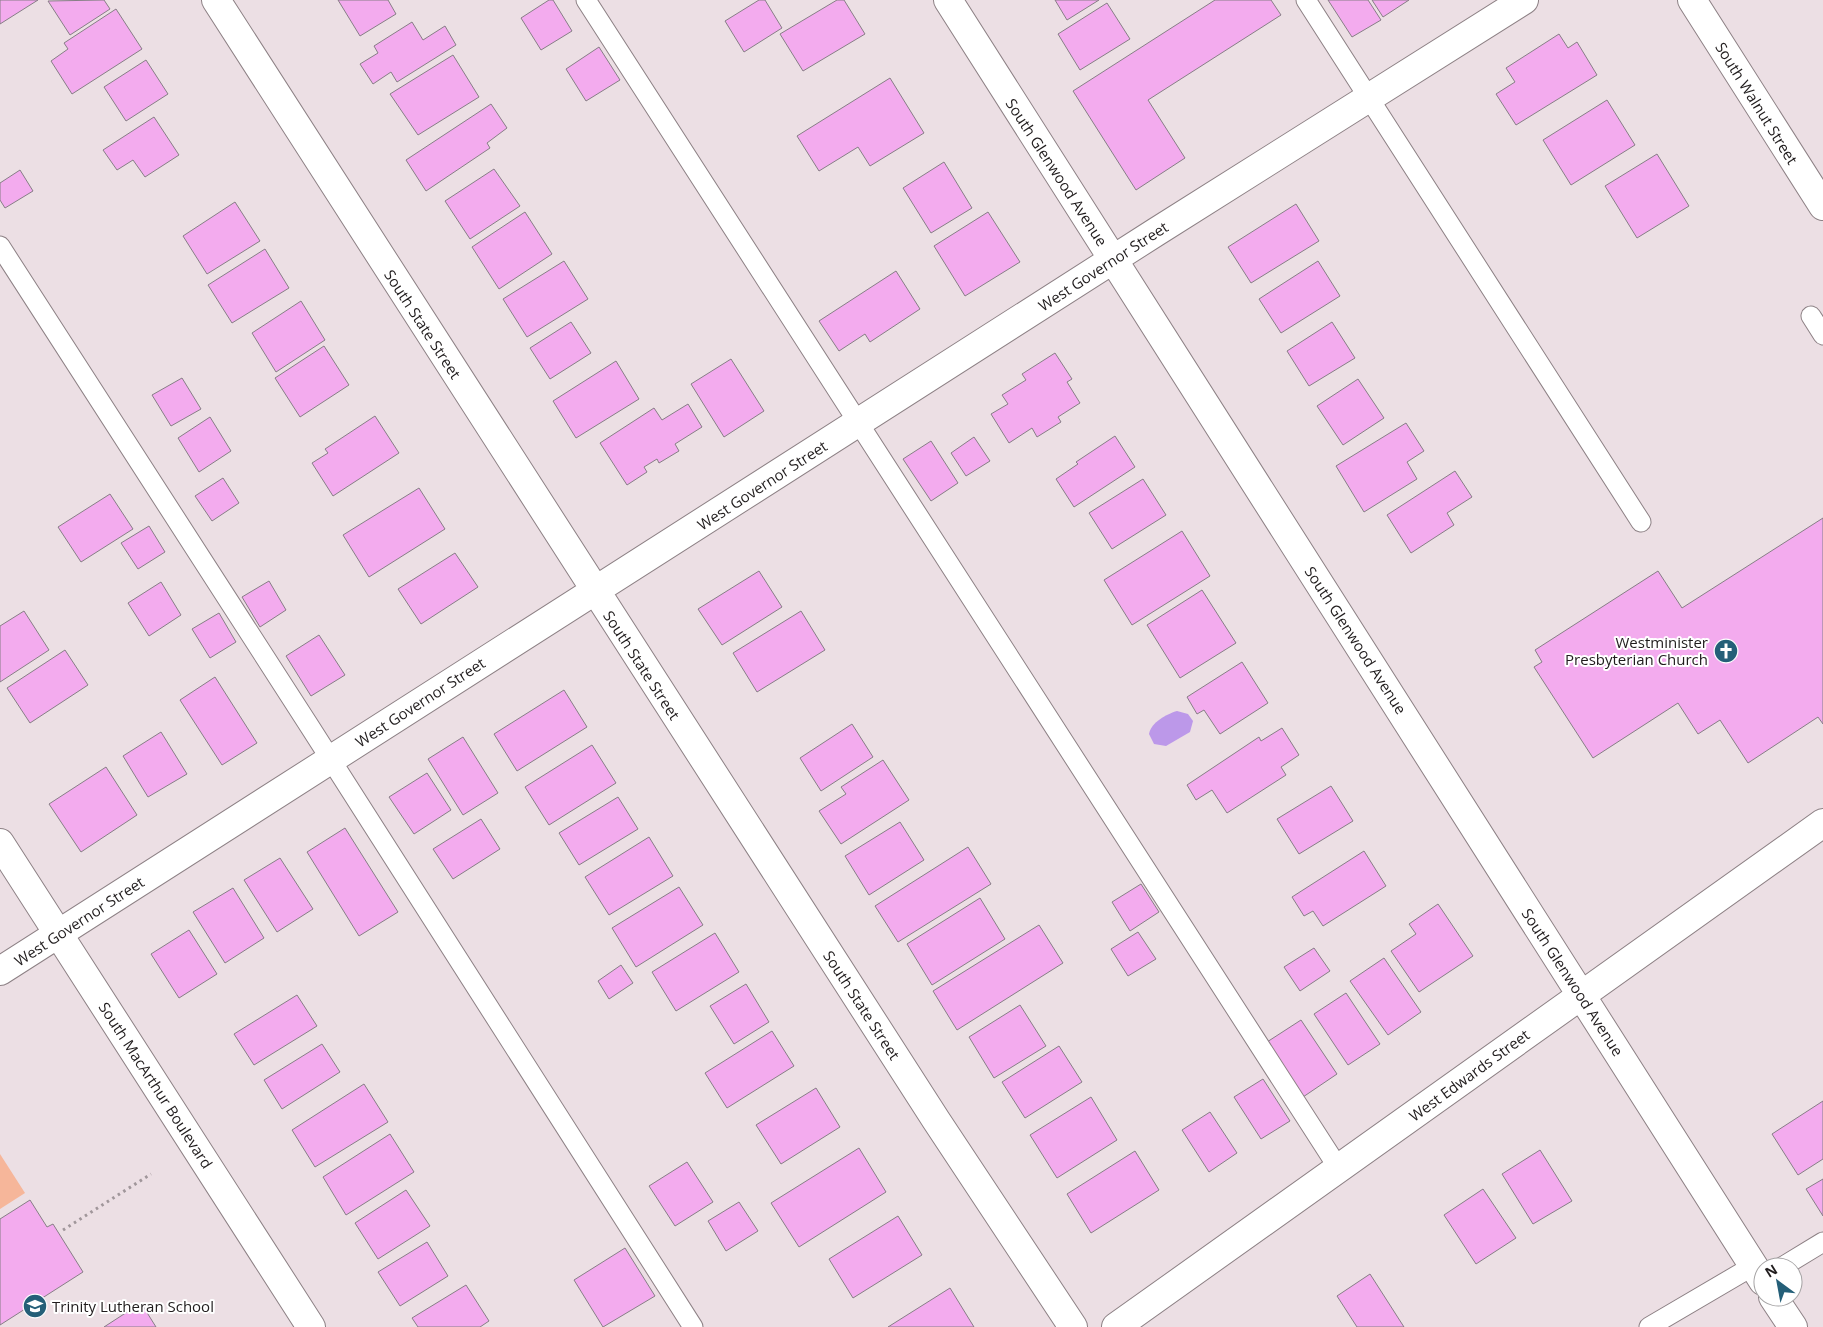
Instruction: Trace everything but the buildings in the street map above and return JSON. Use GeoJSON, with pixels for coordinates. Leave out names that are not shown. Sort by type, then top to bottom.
{"type":"FeatureCollection","features":[{"type":"Feature","properties":{"kind":"street","name":"South State Street"},"geometry":{"type":"LineString","coordinates":[[216,0],[936,1120],[1073,1327]]}},
{"type":"Feature","properties":{"kind":"street","name":"South Glenwood Avenue"},"geometry":{"type":"LineString","coordinates":[[948,0],[1581,994],[1753,1258]]}},
{"type":"Feature","properties":{"kind":"street","name":"West Governor Street"},"geometry":{"type":"LineString","coordinates":[[0,971],[1113,260],[1524,0]]}},
{"type":"Feature","properties":{"kind":"street","name":"South Walnut Street"},"geometry":{"type":"LineString","coordinates":[[1692,0],[1823,206]]}},
{"type":"Feature","properties":{"kind":"street","name":"West Edwards Street"},"geometry":{"type":"LineString","coordinates":[[1116,1327],[1823,823]]}},
{"type":"Feature","properties":{"kind":"street","name":"South MacArthur Boulevard"},"geometry":{"type":"LineString","coordinates":[[0,843],[311,1327]]}},
{"type":"Feature","properties":{"kind":"street","name":"South Glenwood Avenue"},"geometry":{"type":"LineString","coordinates":[[1782,1307],[1793,1327]]}},
{"type":"Feature","properties":{"kind":"lane"},"geometry":{"type":"LineString","coordinates":[[586,0],[1339,1169]]}},
{"type":"Feature","properties":{"kind":"lane"},"geometry":{"type":"LineString","coordinates":[[1306,0],[1641,522]]}},
{"type":"Feature","properties":{"kind":"lane"},"geometry":{"type":"LineString","coordinates":[[0,246],[331,759],[692,1327]]}},
{"type":"Feature","properties":{"kind":"lane"},"geometry":{"type":"LineString","coordinates":[[1811,316],[1823,335]]}},
{"type":"Feature","properties":{"kind":"lane"},"geometry":{"type":"LineString","coordinates":[[1799,1257],[1823,1242]]}},
{"type":"Feature","properties":{"kind":"lane"},"geometry":{"type":"LineString","coordinates":[[1649,1327],[1753,1283]]}},
{"type":"Feature","properties":{"kind":"path"},"geometry":{"type":"LineString","coordinates":[[63,1230],[151,1174]]}},
{"type":"Feature","properties":{"kind":"shaded area"},"geometry":{"type":"Polygon","coordinates":[[[1177,711],[1188,714],[1193,721],[1190,732],[1166,746],[1154,744],[1149,734],[1150,730],[1164,716],[1177,711]]]}},
{"type":"Feature","properties":{"kind":"shaded area"},"geometry":{"type":"Polygon","coordinates":[[[0,1154],[25,1193],[0,1209],[0,1154]]]}},
{"type":"Feature","properties":{"kind":"place","name":"Westminister Presbyterian Church"},"geometry":{"type":"Point","coordinates":[1726,651]}},
{"type":"Feature","properties":{"kind":"place","name":"Trinity Lutheran School"},"geometry":{"type":"Point","coordinates":[35,1306]}}]}
